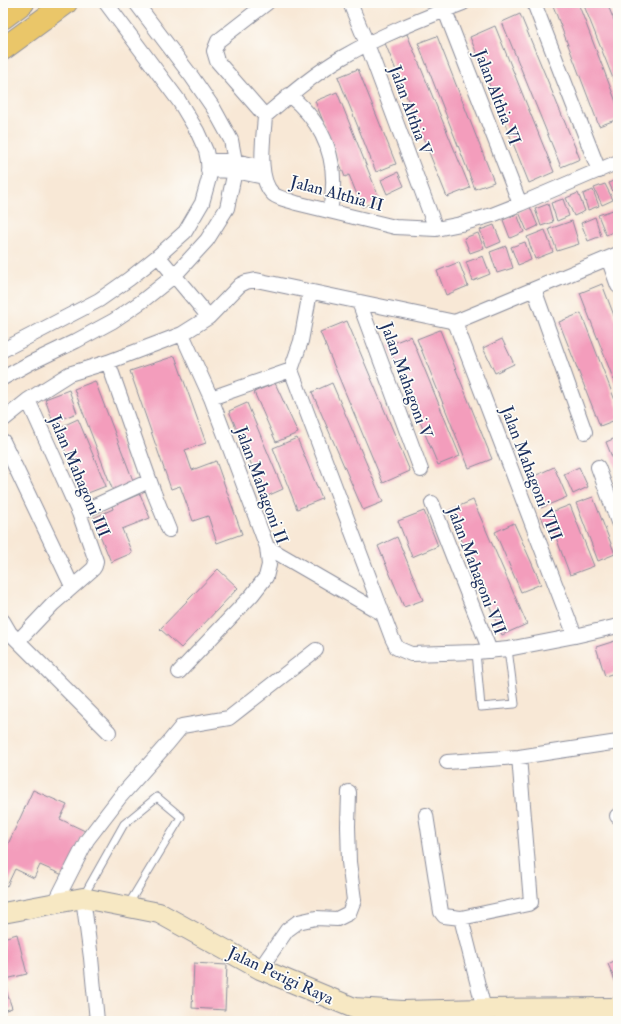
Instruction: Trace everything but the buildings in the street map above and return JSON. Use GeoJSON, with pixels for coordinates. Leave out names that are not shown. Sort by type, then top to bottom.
{"type":"FeatureCollection","features":[{"type":"Feature","properties":{"kind":"main road"},"geometry":{"type":"LineString","coordinates":[[3,18],[24,3]]}},
{"type":"Feature","properties":{"kind":"main road"},"geometry":{"type":"LineString","coordinates":[[3,49],[66,3]]}},
{"type":"Feature","properties":{"kind":"street"},"geometry":{"type":"LineString","coordinates":[[3,350],[99,300],[129,279],[158,256],[184,232],[202,203],[209,178],[206,151],[197,131],[179,101],[106,3]]}},
{"type":"Feature","properties":{"kind":"street"},"geometry":{"type":"LineString","coordinates":[[3,378],[113,321],[141,302],[175,275],[207,240],[227,208],[235,166],[231,140],[214,109],[192,77],[136,3]]}},
{"type":"Feature","properties":{"kind":"street"},"geometry":{"type":"LineString","coordinates":[[208,165],[235,166],[263,172],[265,116],[216,61],[214,51],[218,41],[267,3]]}},
{"type":"Feature","properties":{"kind":"street","name":"Jalan Althia V"},"geometry":{"type":"LineString","coordinates":[[350,3],[367,44],[436,229]]}},
{"type":"Feature","properties":{"kind":"street"},"geometry":{"type":"LineString","coordinates":[[265,116],[289,95],[342,58],[367,44],[443,7],[463,3]]}},
{"type":"Feature","properties":{"kind":"street"},"geometry":{"type":"LineString","coordinates":[[534,3],[599,171]]}},
{"type":"Feature","properties":{"kind":"street","name":"Jalan Althia VI"},"geometry":{"type":"LineString","coordinates":[[443,7],[520,204]]}},
{"type":"Feature","properties":{"kind":"street"},"geometry":{"type":"LineString","coordinates":[[289,95],[311,116],[326,142],[332,161],[334,181],[330,210]]}},
{"type":"Feature","properties":{"kind":"street","name":"Jalan Althia II"},"geometry":{"type":"LineString","coordinates":[[263,172],[272,193],[281,198],[395,227],[436,229],[461,224],[520,204],[618,162]]}},
{"type":"Feature","properties":{"kind":"street"},"geometry":{"type":"LineString","coordinates":[[158,256],[209,317]]}},
{"type":"Feature","properties":{"kind":"street"},"geometry":{"type":"LineString","coordinates":[[3,420],[28,400],[69,374],[108,362],[182,334],[209,317],[240,285],[246,282],[256,280],[455,322],[613,256],[618,286]]}},
{"type":"Feature","properties":{"kind":"street"},"geometry":{"type":"LineString","coordinates":[[534,289],[585,432]]}},
{"type":"Feature","properties":{"kind":"street"},"geometry":{"type":"LineString","coordinates":[[310,292],[301,341],[291,370],[397,648],[411,654],[508,649],[618,626]]}},
{"type":"Feature","properties":{"kind":"street","name":"Jalan Mahagoni V"},"geometry":{"type":"LineString","coordinates":[[359,302],[421,470]]}},
{"type":"Feature","properties":{"kind":"street","name":"Jalan Mahagoni VIII"},"geometry":{"type":"LineString","coordinates":[[455,322],[575,636]]}},
{"type":"Feature","properties":{"kind":"street","name":"Jalan Mahagoni II"},"geometry":{"type":"LineString","coordinates":[[179,672],[252,595],[266,577],[270,565],[267,547],[211,398],[182,334]]}},
{"type":"Feature","properties":{"kind":"street"},"geometry":{"type":"LineString","coordinates":[[108,362],[149,481],[169,530]]}},
{"type":"Feature","properties":{"kind":"street"},"geometry":{"type":"LineString","coordinates":[[211,398],[291,370]]}},
{"type":"Feature","properties":{"kind":"street","name":"Jalan Mahagoni III"},"geometry":{"type":"LineString","coordinates":[[28,400],[79,513],[96,561],[95,566],[72,586]]}},
{"type":"Feature","properties":{"kind":"street"},"geometry":{"type":"LineString","coordinates":[[3,441],[72,586],[18,641]]}},
{"type":"Feature","properties":{"kind":"street"},"geometry":{"type":"LineString","coordinates":[[598,467],[618,522]]}},
{"type":"Feature","properties":{"kind":"street"},"geometry":{"type":"LineString","coordinates":[[79,513],[149,481]]}},
{"type":"Feature","properties":{"kind":"street","name":"Jalan Mahagoni VII"},"geometry":{"type":"LineString","coordinates":[[432,504],[483,651]]}},
{"type":"Feature","properties":{"kind":"street"},"geometry":{"type":"LineString","coordinates":[[267,547],[383,614]]}},
{"type":"Feature","properties":{"kind":"street"},"geometry":{"type":"LineString","coordinates":[[3,621],[10,633],[109,732]]}},
{"type":"Feature","properties":{"kind":"street"},"geometry":{"type":"LineString","coordinates":[[55,903],[87,840],[120,797],[182,726],[229,718],[316,650]]}},
{"type":"Feature","properties":{"kind":"street"},"geometry":{"type":"LineString","coordinates":[[447,762],[519,757],[618,742]]}},
{"type":"Feature","properties":{"kind":"street"},"geometry":{"type":"LineString","coordinates":[[426,815],[441,912],[444,916],[461,918],[528,904],[531,902],[519,757]]}},
{"type":"Feature","properties":{"kind":"street"},"geometry":{"type":"LineString","coordinates":[[260,969],[287,930],[298,922],[316,918],[337,919],[349,913],[354,900],[349,862],[349,792]]}},
{"type":"Feature","properties":{"kind":"street"},"geometry":{"type":"LineString","coordinates":[[83,898],[97,1021]]}},
{"type":"Feature","properties":{"kind":"street","name":"Jalan Perigi Raya"},"geometry":{"type":"LineString","coordinates":[[3,912],[83,898],[159,913],[260,969],[355,1015],[402,1011],[484,1009],[565,1015],[618,1008]]}},
{"type":"Feature","properties":{"kind":"street"},"geometry":{"type":"LineString","coordinates":[[461,918],[484,1009]]}},
{"type":"Feature","properties":{"kind":"lane"},"geometry":{"type":"LineString","coordinates":[[483,651],[481,707],[515,704],[508,649]]}},
{"type":"Feature","properties":{"kind":"lane"},"geometry":{"type":"LineString","coordinates":[[83,898],[124,824],[157,797],[181,817],[127,907]]}}]}
